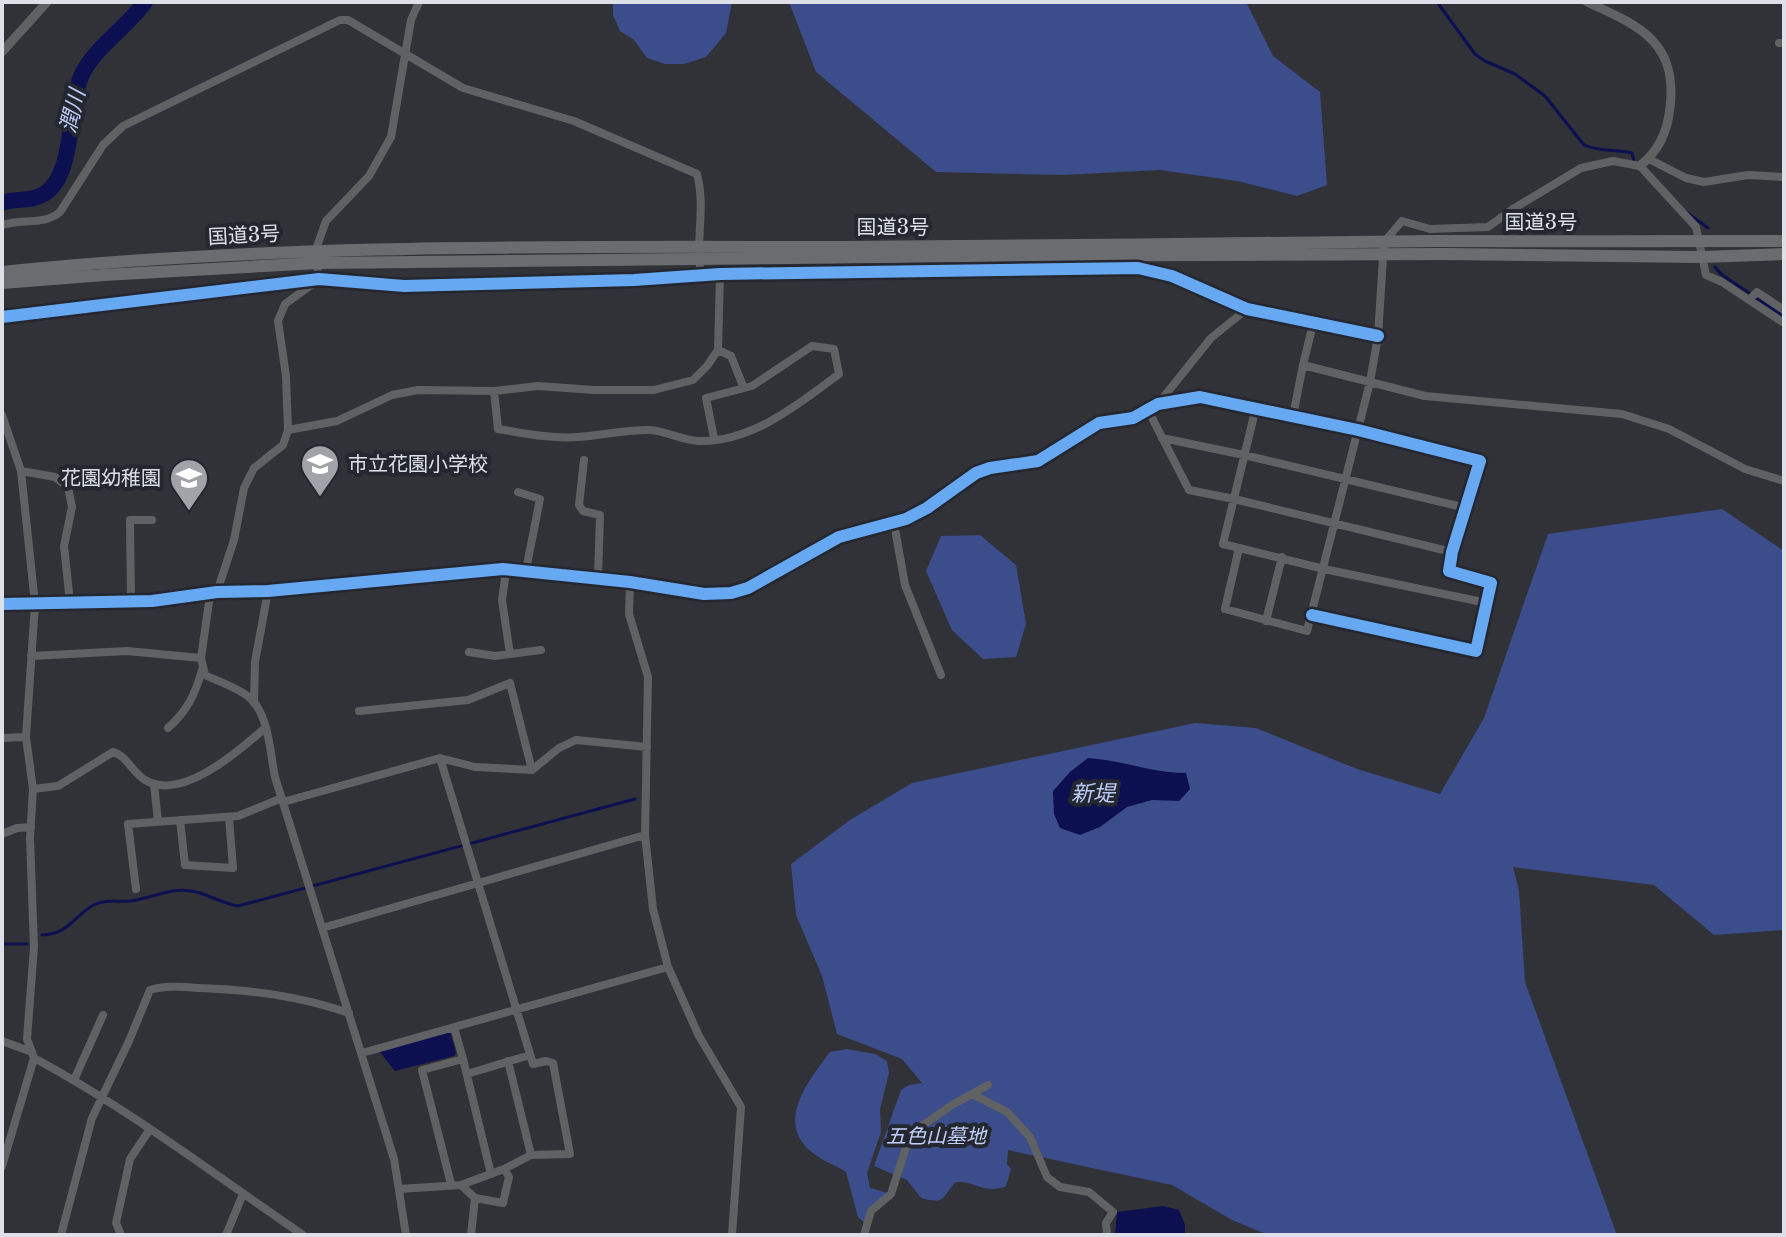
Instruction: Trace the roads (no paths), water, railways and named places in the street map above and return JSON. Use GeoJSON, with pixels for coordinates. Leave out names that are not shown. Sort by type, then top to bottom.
{"type":"FeatureCollection","features":[{"type":"Feature","properties":{"kind":"highway","name":"国道3号"},"geometry":{"type":"LineString","coordinates":[[2,272],[105,261],[698,253],[1384,249],[1784,241]]}},
{"type":"Feature","properties":{"kind":"highway","name":"国道3号"},"geometry":{"type":"LineString","coordinates":[[1384,249],[1701,257],[1784,254]]}},
{"type":"Feature","properties":{"kind":"highway","name":"国道3号"},"geometry":{"type":"LineString","coordinates":[[2,283],[316,258]]}},
{"type":"Feature","properties":{"kind":"street"},"geometry":{"type":"LineString","coordinates":[[2,52],[47,2]]}},
{"type":"Feature","properties":{"kind":"street"},"geometry":{"type":"LineString","coordinates":[[319,279],[316,258],[326,221],[369,176],[391,137],[411,20],[419,2]]}},
{"type":"Feature","properties":{"kind":"street"},"geometry":{"type":"LineString","coordinates":[[1587,2],[1623,19],[1652,41],[1669,62],[1671,101],[1668,127],[1663,140],[1640,166]]}},
{"type":"Feature","properties":{"kind":"street"},"geometry":{"type":"LineString","coordinates":[[2,225],[15,220],[51,220],[60,212],[103,145],[123,126],[340,20],[348,20],[463,88],[574,121],[697,174],[701,275]]}},
{"type":"Feature","properties":{"kind":"street"},"geometry":{"type":"LineString","coordinates":[[1649,159],[1686,178],[1704,182],[1748,175],[1784,177]]}},
{"type":"Feature","properties":{"kind":"street"},"geometry":{"type":"LineString","coordinates":[[1239,548],[1225,609],[1307,631],[1370,382],[1378,336],[1384,249],[1402,221],[1430,229],[1488,227],[1581,168],[1613,161],[1640,166],[1696,227],[1706,275],[1784,323]]}},
{"type":"Feature","properties":{"kind":"street"},"geometry":{"type":"LineString","coordinates":[[2,317],[319,279],[404,286],[634,280],[720,274],[1138,268],[1172,276],[1247,309],[1378,336]]}},
{"type":"Feature","properties":{"kind":"street"},"geometry":{"type":"LineString","coordinates":[[288,430],[337,421],[392,395],[418,390],[494,391],[538,386],[654,390],[693,380],[718,350],[720,274]]}},
{"type":"Feature","properties":{"kind":"street"},"geometry":{"type":"LineString","coordinates":[[168,728],[184,714],[197,690],[214,593],[234,540],[244,488],[254,468],[283,445],[288,430],[286,376],[278,321],[285,304],[319,279]]}},
{"type":"Feature","properties":{"kind":"street"},"geometry":{"type":"LineString","coordinates":[[1749,300],[1757,292],[1784,310]]}},
{"type":"Feature","properties":{"kind":"street"},"geometry":{"type":"LineString","coordinates":[[2,604],[131,601],[503,569],[598,578],[704,594],[731,593],[748,588],[839,537],[894,523],[927,508],[976,473],[1038,461],[1099,423],[1133,418],[1148,410],[1158,404],[1211,338],[1247,309]]}},
{"type":"Feature","properties":{"kind":"street"},"geometry":{"type":"LineString","coordinates":[[1293,416],[1313,324]]}},
{"type":"Feature","properties":{"kind":"street"},"geometry":{"type":"LineString","coordinates":[[494,391],[498,429],[574,437],[651,430],[698,441],[742,433],[775,418],[839,374],[834,349],[812,346],[752,386],[706,398],[714,438]]}},
{"type":"Feature","properties":{"kind":"street"},"geometry":{"type":"LineString","coordinates":[[718,350],[731,356],[743,386]]}},
{"type":"Feature","properties":{"kind":"street"},"geometry":{"type":"LineString","coordinates":[[1303,365],[1425,396],[1622,414],[1669,429],[1745,469],[1784,481]]}},
{"type":"Feature","properties":{"kind":"street"},"geometry":{"type":"LineString","coordinates":[[1158,404],[1200,397],[1358,430],[1480,461],[1449,571],[1491,583],[1476,651],[1312,615]]}},
{"type":"Feature","properties":{"kind":"street"},"geometry":{"type":"LineString","coordinates":[[1256,407],[1223,544],[1487,603]]}},
{"type":"Feature","properties":{"kind":"street"},"geometry":{"type":"LineString","coordinates":[[1148,410],[1189,490],[1452,552]]}},
{"type":"Feature","properties":{"kind":"street"},"geometry":{"type":"LineString","coordinates":[[2,415],[21,471],[35,604],[26,737],[33,789],[34,947],[27,1039],[33,1055],[2,1166]]}},
{"type":"Feature","properties":{"kind":"street"},"geometry":{"type":"LineString","coordinates":[[1162,438],[1466,508]]}},
{"type":"Feature","properties":{"kind":"street"},"geometry":{"type":"LineString","coordinates":[[584,460],[579,505],[583,511],[600,515],[598,578]]}},
{"type":"Feature","properties":{"kind":"street"},"geometry":{"type":"LineString","coordinates":[[21,471],[55,477],[68,487],[72,507],[64,546],[70,602]]}},
{"type":"Feature","properties":{"kind":"street"},"geometry":{"type":"LineString","coordinates":[[518,492],[540,499],[526,570]]}},
{"type":"Feature","properties":{"kind":"street"},"geometry":{"type":"LineString","coordinates":[[131,601],[130,520],[152,520]]}},
{"type":"Feature","properties":{"kind":"street"},"geometry":{"type":"LineString","coordinates":[[894,523],[905,585],[941,675]]}},
{"type":"Feature","properties":{"kind":"street"},"geometry":{"type":"LineString","coordinates":[[1266,621],[1282,557]]}},
{"type":"Feature","properties":{"kind":"street"},"geometry":{"type":"LineString","coordinates":[[503,569],[502,600],[510,654]]}},
{"type":"Feature","properties":{"kind":"street"},"geometry":{"type":"LineString","coordinates":[[630,582],[629,614],[648,677],[645,835],[653,909],[668,967],[699,1036],[741,1107],[732,1235]]}},
{"type":"Feature","properties":{"kind":"street"},"geometry":{"type":"LineString","coordinates":[[254,703],[255,662],[268,591]]}},
{"type":"Feature","properties":{"kind":"street"},"geometry":{"type":"LineString","coordinates":[[469,652],[495,656],[541,650]]}},
{"type":"Feature","properties":{"kind":"street"},"geometry":{"type":"LineString","coordinates":[[31,656],[127,651],[201,658]]}},
{"type":"Feature","properties":{"kind":"street"},"geometry":{"type":"LineString","coordinates":[[202,670],[205,675],[248,696],[265,728],[282,800],[394,1159],[406,1235]]}},
{"type":"Feature","properties":{"kind":"street"},"geometry":{"type":"LineString","coordinates":[[359,711],[468,700],[510,683],[532,770]]}},
{"type":"Feature","properties":{"kind":"street"},"geometry":{"type":"LineString","coordinates":[[33,789],[58,786],[113,752],[121,755],[133,771],[154,784],[168,786],[187,781],[217,766],[265,728]]}},
{"type":"Feature","properties":{"kind":"street"},"geometry":{"type":"LineString","coordinates":[[2,738],[26,737]]}},
{"type":"Feature","properties":{"kind":"street"},"geometry":{"type":"LineString","coordinates":[[136,889],[128,824],[238,816],[282,800],[440,758],[475,767],[532,770],[559,748],[576,740],[647,747]]}},
{"type":"Feature","properties":{"kind":"street"},"geometry":{"type":"LineString","coordinates":[[399,1189],[461,1185],[531,1155],[570,1154],[571,1148],[553,1063],[533,1064],[440,758]]}},
{"type":"Feature","properties":{"kind":"street"},"geometry":{"type":"LineString","coordinates":[[154,784],[158,822]]}},
{"type":"Feature","properties":{"kind":"street"},"geometry":{"type":"LineString","coordinates":[[180,820],[185,865],[233,868],[229,817]]}},
{"type":"Feature","properties":{"kind":"street"},"geometry":{"type":"LineString","coordinates":[[2,834],[31,827]]}},
{"type":"Feature","properties":{"kind":"street"},"geometry":{"type":"LineString","coordinates":[[322,928],[645,835]]}},
{"type":"Feature","properties":{"kind":"street"},"geometry":{"type":"LineString","coordinates":[[362,1053],[668,967]]}},
{"type":"Feature","properties":{"kind":"street"},"geometry":{"type":"LineString","coordinates":[[61,1235],[92,1118],[150,990],[161,987],[215,988],[287,995],[349,1013]]}},
{"type":"Feature","properties":{"kind":"street"},"geometry":{"type":"LineString","coordinates":[[74,1080],[103,1015]]}},
{"type":"Feature","properties":{"kind":"street"},"geometry":{"type":"LineString","coordinates":[[454,1027],[491,1174]]}},
{"type":"Feature","properties":{"kind":"street"},"geometry":{"type":"LineString","coordinates":[[2,1041],[33,1055],[150,1129],[301,1234]]}},
{"type":"Feature","properties":{"kind":"street"},"geometry":{"type":"LineString","coordinates":[[467,1074],[530,1055]]}},
{"type":"Feature","properties":{"kind":"street"},"geometry":{"type":"LineString","coordinates":[[451,1184],[422,1070],[463,1059]]}},
{"type":"Feature","properties":{"kind":"street"},"geometry":{"type":"LineString","coordinates":[[508,1061],[531,1155]]}},
{"type":"Feature","properties":{"kind":"street"},"geometry":{"type":"LineString","coordinates":[[864,1235],[871,1211],[891,1194],[909,1138],[919,1128],[988,1085]]}},
{"type":"Feature","properties":{"kind":"street"},"geometry":{"type":"LineString","coordinates":[[972,1094],[1007,1112],[1030,1137],[1047,1177],[1060,1187],[1089,1192],[1104,1202],[1113,1212],[1106,1223],[1107,1235]]}},
{"type":"Feature","properties":{"kind":"street"},"geometry":{"type":"LineString","coordinates":[[121,1235],[116,1223],[130,1159],[150,1129]]}},
{"type":"Feature","properties":{"kind":"street"},"geometry":{"type":"LineString","coordinates":[[461,1185],[475,1198],[503,1203],[509,1177],[504,1169]]}},
{"type":"Feature","properties":{"kind":"street"},"geometry":{"type":"LineString","coordinates":[[226,1235],[243,1194]]}},
{"type":"Feature","properties":{"kind":"street"},"geometry":{"type":"LineString","coordinates":[[471,1235],[475,1198]]}},
{"type":"Feature","properties":{"kind":"water","name":"新堤"},"geometry":{"type":"Polygon","coordinates":[[[1088,758],[1186,773],[1190,789],[1179,801],[1152,800],[1127,807],[1100,827],[1080,835],[1060,828],[1054,814],[1053,791],[1088,758]]]}},
{"type":"Feature","properties":{"kind":"water"},"geometry":{"type":"Polygon","coordinates":[[[450,1031],[456,1053],[454,1056],[395,1071],[380,1052],[450,1031]]]}},
{"type":"Feature","properties":{"kind":"water"},"geometry":{"type":"Polygon","coordinates":[[[1163,1206],[1179,1210],[1185,1235],[1115,1235],[1117,1212],[1163,1206]]]}},
{"type":"Feature","properties":{"kind":"waterway","name":"潤川"},"geometry":{"type":"LineString","coordinates":[[2,203],[39,196],[54,185],[66,155],[83,72],[96,53],[145,2]]}},
{"type":"Feature","properties":{"kind":"waterway"},"geometry":{"type":"LineString","coordinates":[[1437,2],[1475,54],[1515,74],[1545,96],[1584,145],[1632,153],[1634,162]]}},
{"type":"Feature","properties":{"kind":"waterway"},"geometry":{"type":"LineString","coordinates":[[1685,211],[1708,228]]}},
{"type":"Feature","properties":{"kind":"waterway"},"geometry":{"type":"LineString","coordinates":[[1715,267],[1784,317]]}},
{"type":"Feature","properties":{"kind":"waterway"},"geometry":{"type":"LineString","coordinates":[[42,935],[59,931],[87,909],[103,902],[130,901],[184,890],[238,906],[635,799]]}},
{"type":"Feature","properties":{"kind":"waterway"},"geometry":{"type":"LineString","coordinates":[[2,944],[27,944]]}},
{"type":"Feature","properties":{"kind":"place","name":"市立花園小学校"},"geometry":{"type":"Point","coordinates":[320,498]}},
{"type":"Feature","properties":{"kind":"place","name":"花園幼稚園"},"geometry":{"type":"Point","coordinates":[189,512]}},
{"type":"Feature","properties":{"kind":"park label","name":"五色山墓地"},"geometry":{"type":"Point","coordinates":[936,1136]}}]}
